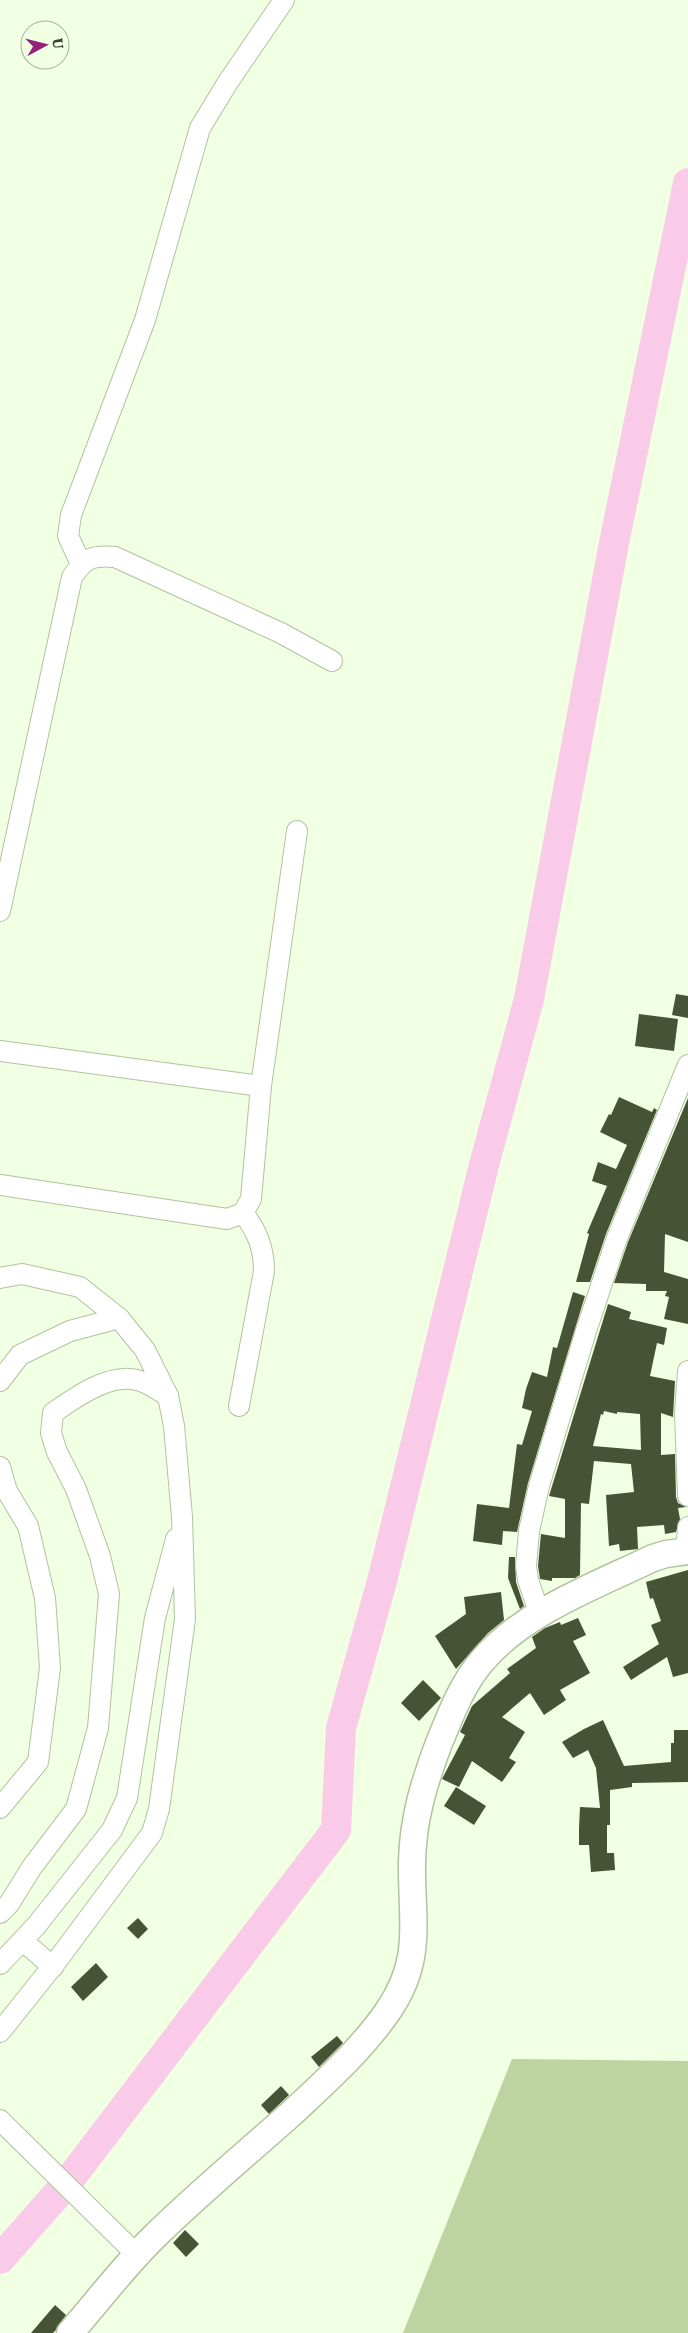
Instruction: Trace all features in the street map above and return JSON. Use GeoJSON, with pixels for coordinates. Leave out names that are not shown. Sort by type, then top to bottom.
{"type":"FeatureCollection","features":[{"type":"Feature","properties":{"kind":"main road"},"geometry":{"type":"LineString","coordinates":[[70,2333],[155,2236],[350,2058],[389,2010],[408,1975],[414,1947],[412,1864],[415,1820],[426,1776],[448,1720],[472,1674],[482,1660],[502,1641],[540,1615],[687,1543]]}},
{"type":"Feature","properties":{"kind":"street"},"geometry":{"type":"LineString","coordinates":[[81,564],[68,536],[72,515],[146,320],[200,128],[228,82],[284,0]]}},
{"type":"Feature","properties":{"kind":"street"},"geometry":{"type":"LineString","coordinates":[[0,910],[72,577],[81,564],[96,556],[115,557],[281,633],[332,661]]}},
{"type":"Feature","properties":{"kind":"street"},"geometry":{"type":"LineString","coordinates":[[0,1185],[226,1219],[243,1213],[251,1199],[261,1086],[298,831]]}},
{"type":"Feature","properties":{"kind":"street"},"geometry":{"type":"LineString","coordinates":[[0,1051],[261,1086]]}},
{"type":"Feature","properties":{"kind":"street"},"geometry":{"type":"LineString","coordinates":[[540,1615],[528,1580],[526,1566],[529,1531],[539,1486],[586,1331],[617,1238],[688,1065]]}},
{"type":"Feature","properties":{"kind":"street"},"geometry":{"type":"LineString","coordinates":[[240,1406],[264,1272],[264,1256],[258,1234],[243,1213]]}},
{"type":"Feature","properties":{"kind":"street"},"geometry":{"type":"LineString","coordinates":[[0,1278],[22,1274],[80,1287],[119,1318],[146,1350],[168,1396],[174,1426],[182,1518],[185,1619],[159,1808],[152,1833],[0,2032]]}},
{"type":"Feature","properties":{"kind":"street"},"geometry":{"type":"LineString","coordinates":[[0,1381],[20,1355],[70,1331],[119,1318]]}},
{"type":"Feature","properties":{"kind":"street"},"geometry":{"type":"LineString","coordinates":[[688,1371],[684,1413],[688,1496]]}},
{"type":"Feature","properties":{"kind":"street"},"geometry":{"type":"LineString","coordinates":[[0,1913],[9,1904],[32,1867],[76,1809],[99,1719],[109,1594],[100,1556],[76,1489],[57,1452],[51,1433],[53,1413],[78,1395],[111,1380],[137,1380],[168,1396]]}},
{"type":"Feature","properties":{"kind":"street"},"geometry":{"type":"LineString","coordinates":[[0,1467],[7,1490],[28,1526],[45,1598],[50,1668],[38,1762],[0,1808]]}},
{"type":"Feature","properties":{"kind":"street"},"geometry":{"type":"LineString","coordinates":[[0,1964],[22,1941],[112,1830],[127,1798],[155,1618],[182,1518]]}},
{"type":"Feature","properties":{"kind":"street"},"geometry":{"type":"LineString","coordinates":[[131,1769],[163,1774]]}},
{"type":"Feature","properties":{"kind":"street"},"geometry":{"type":"LineString","coordinates":[[22,1941],[52,1966]]}},
{"type":"Feature","properties":{"kind":"street"},"geometry":{"type":"LineString","coordinates":[[0,2120],[137,2255]]}},
{"type":"Feature","properties":{"kind":"green space"},"geometry":{"type":"Polygon","coordinates":[[[512,2059],[688,2061],[688,2333],[403,2333],[512,2059]]]}},
{"type":"Feature","properties":{"kind":"building"},"geometry":{"type":"Polygon","coordinates":[[[676,994],[688,996],[688,1018],[672,1015],[676,994]]]}},
{"type":"Feature","properties":{"kind":"building"},"geometry":{"type":"Polygon","coordinates":[[[639,1014],[678,1019],[674,1051],[635,1046],[639,1014]]]}},
{"type":"Feature","properties":{"kind":"building"},"geometry":{"type":"Polygon","coordinates":[[[619,1097],[652,1112],[654,1108],[657,1110],[606,1234],[590,1282],[576,1282],[589,1234],[587,1233],[607,1186],[592,1181],[598,1162],[616,1169],[627,1145],[600,1132],[609,1114],[611,1115],[619,1097]]]}},
{"type":"Feature","properties":{"kind":"building"},"geometry":{"type":"Polygon","coordinates":[[[688,1098],[688,1242],[665,1234],[664,1272],[688,1279],[688,1324],[664,1319],[669,1297],[665,1296],[667,1291],[646,1291],[646,1284],[614,1283],[628,1242],[688,1098]]]}},
{"type":"Feature","properties":{"kind":"building"},"geometry":{"type":"Polygon","coordinates":[[[573,1292],[585,1296],[528,1483],[517,1532],[503,1531],[502,1545],[473,1541],[477,1504],[509,1508],[517,1444],[522,1445],[532,1411],[522,1408],[526,1389],[532,1372],[547,1377],[553,1347],[557,1348],[573,1292]]]}},
{"type":"Feature","properties":{"kind":"building"},"geometry":{"type":"Polygon","coordinates":[[[608,1304],[631,1312],[629,1319],[667,1328],[664,1345],[657,1343],[650,1376],[675,1381],[673,1417],[661,1413],[661,1455],[675,1454],[676,1497],[678,1503],[686,1507],[678,1508],[680,1519],[676,1532],[665,1534],[664,1525],[637,1527],[638,1549],[620,1551],[619,1544],[609,1546],[606,1495],[634,1492],[631,1464],[594,1461],[589,1504],[581,1503],[580,1575],[575,1578],[552,1578],[552,1581],[540,1579],[538,1566],[541,1534],[565,1538],[565,1499],[549,1496],[608,1304]],[[604,1411],[603,1415],[601,1414],[593,1446],[641,1450],[640,1414],[617,1412],[617,1414],[604,1411]]]}},
{"type":"Feature","properties":{"kind":"building"},"geometry":{"type":"Polygon","coordinates":[[[509,1557],[515,1557],[516,1582],[524,1606],[520,1609],[508,1578],[509,1557]]]}},
{"type":"Feature","properties":{"kind":"building"},"geometry":{"type":"Polygon","coordinates":[[[688,1570],[688,1673],[673,1677],[667,1657],[631,1680],[623,1667],[659,1644],[651,1625],[661,1621],[653,1598],[650,1599],[646,1582],[688,1570]]]}},
{"type":"Feature","properties":{"kind":"building"},"geometry":{"type":"Polygon","coordinates":[[[501,1592],[504,1620],[488,1633],[456,1669],[435,1636],[466,1614],[464,1597],[501,1592]]]}},
{"type":"Feature","properties":{"kind":"building"},"geometry":{"type":"Polygon","coordinates":[[[578,1618],[586,1635],[573,1641],[590,1673],[560,1690],[566,1700],[544,1715],[530,1693],[502,1717],[525,1732],[509,1758],[516,1762],[502,1782],[472,1761],[459,1787],[442,1779],[465,1735],[460,1732],[472,1706],[510,1673],[507,1669],[536,1648],[532,1637],[545,1628],[560,1622],[561,1625],[578,1618]]]}},
{"type":"Feature","properties":{"kind":"building"},"geometry":{"type":"Polygon","coordinates":[[[423,1680],[441,1698],[419,1721],[401,1703],[423,1680]]]}},
{"type":"Feature","properties":{"kind":"building"},"geometry":{"type":"Polygon","coordinates":[[[603,1720],[624,1766],[671,1762],[671,1743],[674,1743],[674,1730],[688,1730],[688,1782],[632,1783],[632,1787],[610,1790],[610,1825],[607,1825],[607,1853],[614,1853],[615,1870],[591,1872],[589,1845],[579,1845],[580,1807],[600,1808],[596,1768],[588,1750],[573,1758],[562,1742],[603,1720]]]}},
{"type":"Feature","properties":{"kind":"building"},"geometry":{"type":"Polygon","coordinates":[[[456,1787],[486,1806],[474,1825],[444,1806],[456,1787]]]}},
{"type":"Feature","properties":{"kind":"building"},"geometry":{"type":"Polygon","coordinates":[[[138,1918],[148,1929],[138,1939],[127,1928],[138,1918]]]}},
{"type":"Feature","properties":{"kind":"building"},"geometry":{"type":"Polygon","coordinates":[[[96,1963],[108,1977],[83,2001],[71,1987],[96,1963]]]}},
{"type":"Feature","properties":{"kind":"building"},"geometry":{"type":"Polygon","coordinates":[[[337,2036],[343,2043],[319,2067],[311,2057],[337,2036]]]}},
{"type":"Feature","properties":{"kind":"building"},"geometry":{"type":"Polygon","coordinates":[[[281,2086],[289,2095],[269,2114],[261,2105],[281,2086]]]}},
{"type":"Feature","properties":{"kind":"building"},"geometry":{"type":"Polygon","coordinates":[[[185,2230],[199,2244],[186,2257],[173,2243],[185,2230]]]}},
{"type":"Feature","properties":{"kind":"building"},"geometry":{"type":"Polygon","coordinates":[[[55,2305],[66,2315],[55,2331],[53,2333],[31,2333],[55,2305]]]}},
{"type":"Feature","properties":{"kind":"waterway"},"geometry":{"type":"LineString","coordinates":[[0,2259],[67,2183],[336,1830],[341,1728],[382,1581],[484,1165],[529,999],[614,543],[688,183]]}}]}
